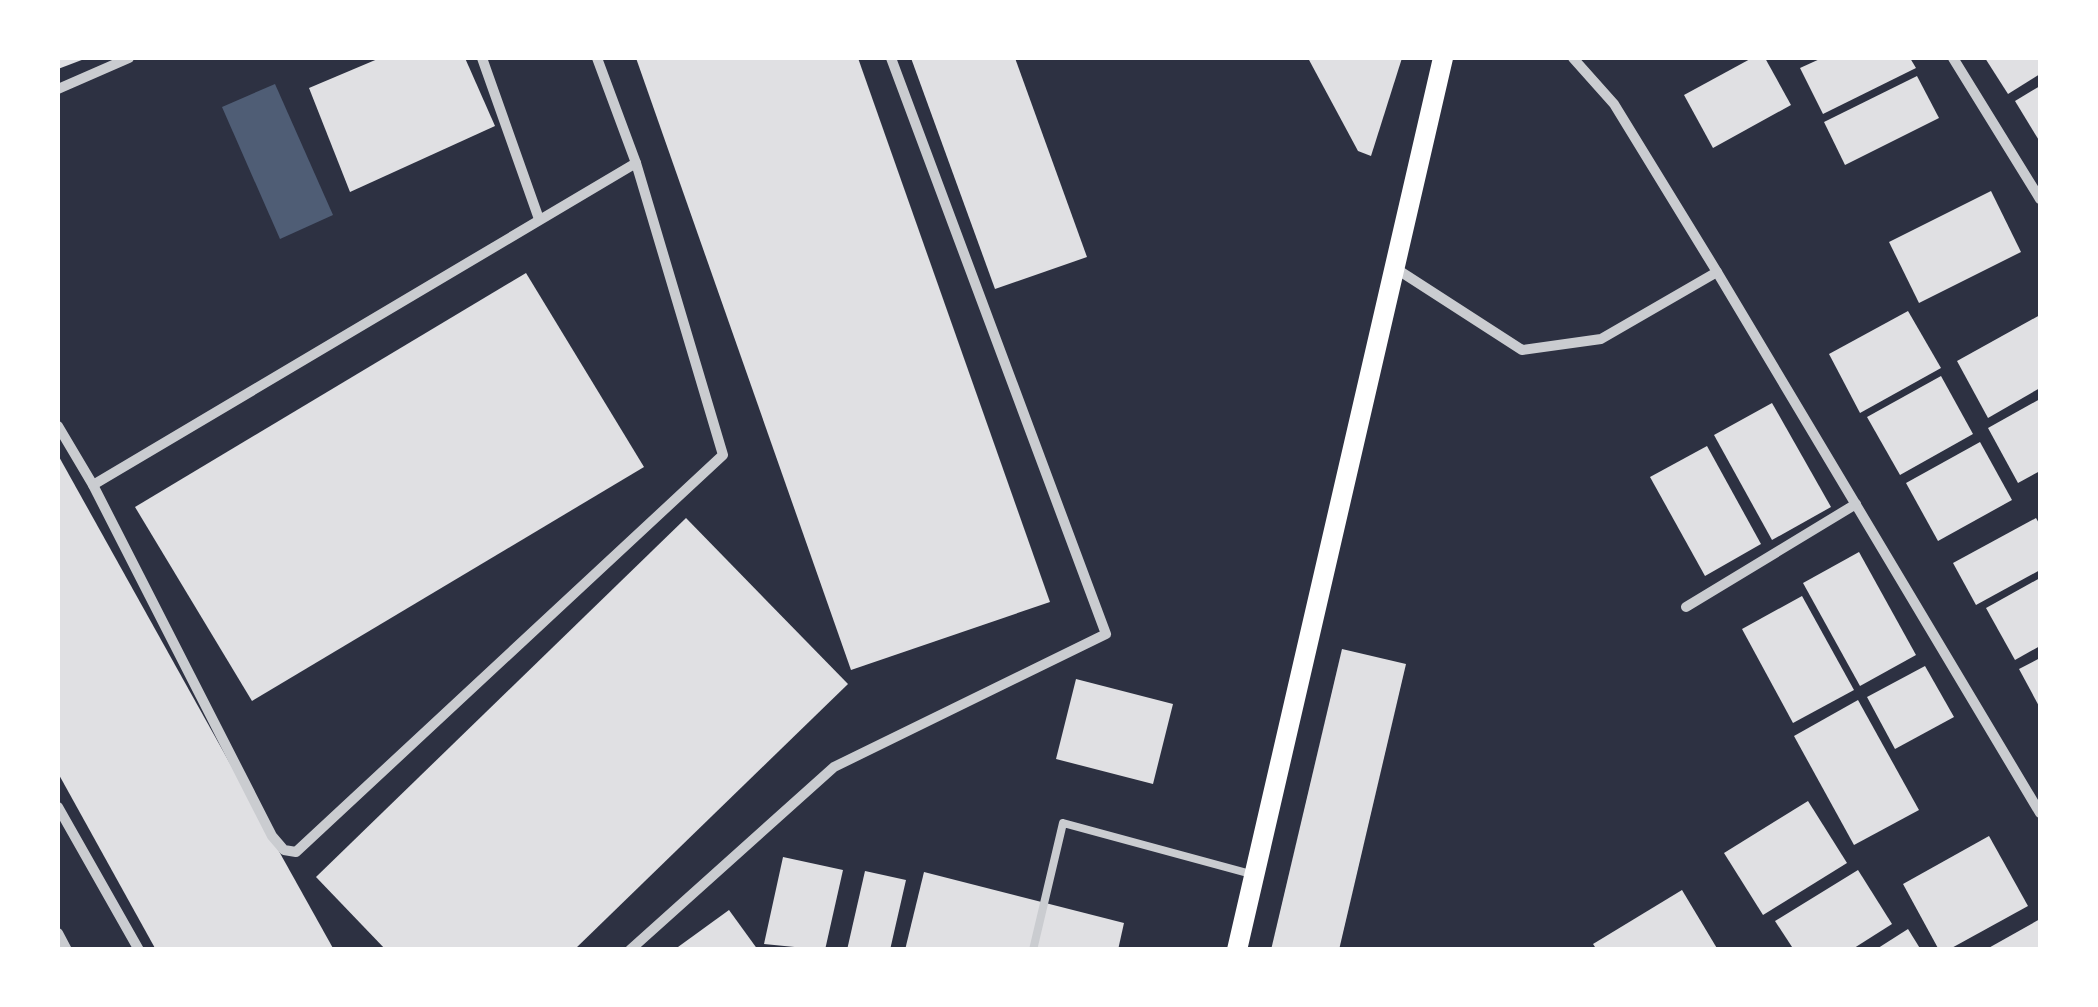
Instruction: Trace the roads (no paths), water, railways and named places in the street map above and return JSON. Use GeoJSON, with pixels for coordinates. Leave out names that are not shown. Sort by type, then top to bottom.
{"type":"FeatureCollection","features":[{"type":"Feature","properties":{"kind":"main road"},"geometry":{"type":"LineString","coordinates":[[1237,950],[1442,58]]}},
{"type":"Feature","properties":{"kind":"street"},"geometry":{"type":"LineString","coordinates":[[58,89],[129,58]]}},
{"type":"Feature","properties":{"kind":"street"},"geometry":{"type":"LineString","coordinates":[[482,58],[539,220]]}},
{"type":"Feature","properties":{"kind":"street"},"geometry":{"type":"LineString","coordinates":[[58,426],[93,485],[272,836],[284,850],[296,852],[723,454],[636,163],[597,58]]}},
{"type":"Feature","properties":{"kind":"street"},"geometry":{"type":"LineString","coordinates":[[630,950],[834,767],[1106,634],[891,58]]}},
{"type":"Feature","properties":{"kind":"street"},"geometry":{"type":"LineString","coordinates":[[1572,58],[1614,104],[2040,813]]}},
{"type":"Feature","properties":{"kind":"street"},"geometry":{"type":"LineString","coordinates":[[1953,58],[2040,199]]}},
{"type":"Feature","properties":{"kind":"street"},"geometry":{"type":"LineString","coordinates":[[93,485],[636,163]]}},
{"type":"Feature","properties":{"kind":"street"},"geometry":{"type":"LineString","coordinates":[[1395,268],[1522,350],[1600,339],[1717,272]]}},
{"type":"Feature","properties":{"kind":"street"},"geometry":{"type":"LineString","coordinates":[[1686,606],[1856,504]]}},
{"type":"Feature","properties":{"kind":"street"},"geometry":{"type":"LineString","coordinates":[[58,807],[139,950]]}},
{"type":"Feature","properties":{"kind":"street"},"geometry":{"type":"LineString","coordinates":[[58,933],[68,950]]}},
{"type":"Feature","properties":{"kind":"lane"},"geometry":{"type":"LineString","coordinates":[[1034,950],[1063,824],[1255,875]]}},
{"type":"Feature","properties":{"kind":"water"},"geometry":{"type":"Polygon","coordinates":[[[275,84],[333,215],[280,239],[222,107],[275,84]]]}}]}
